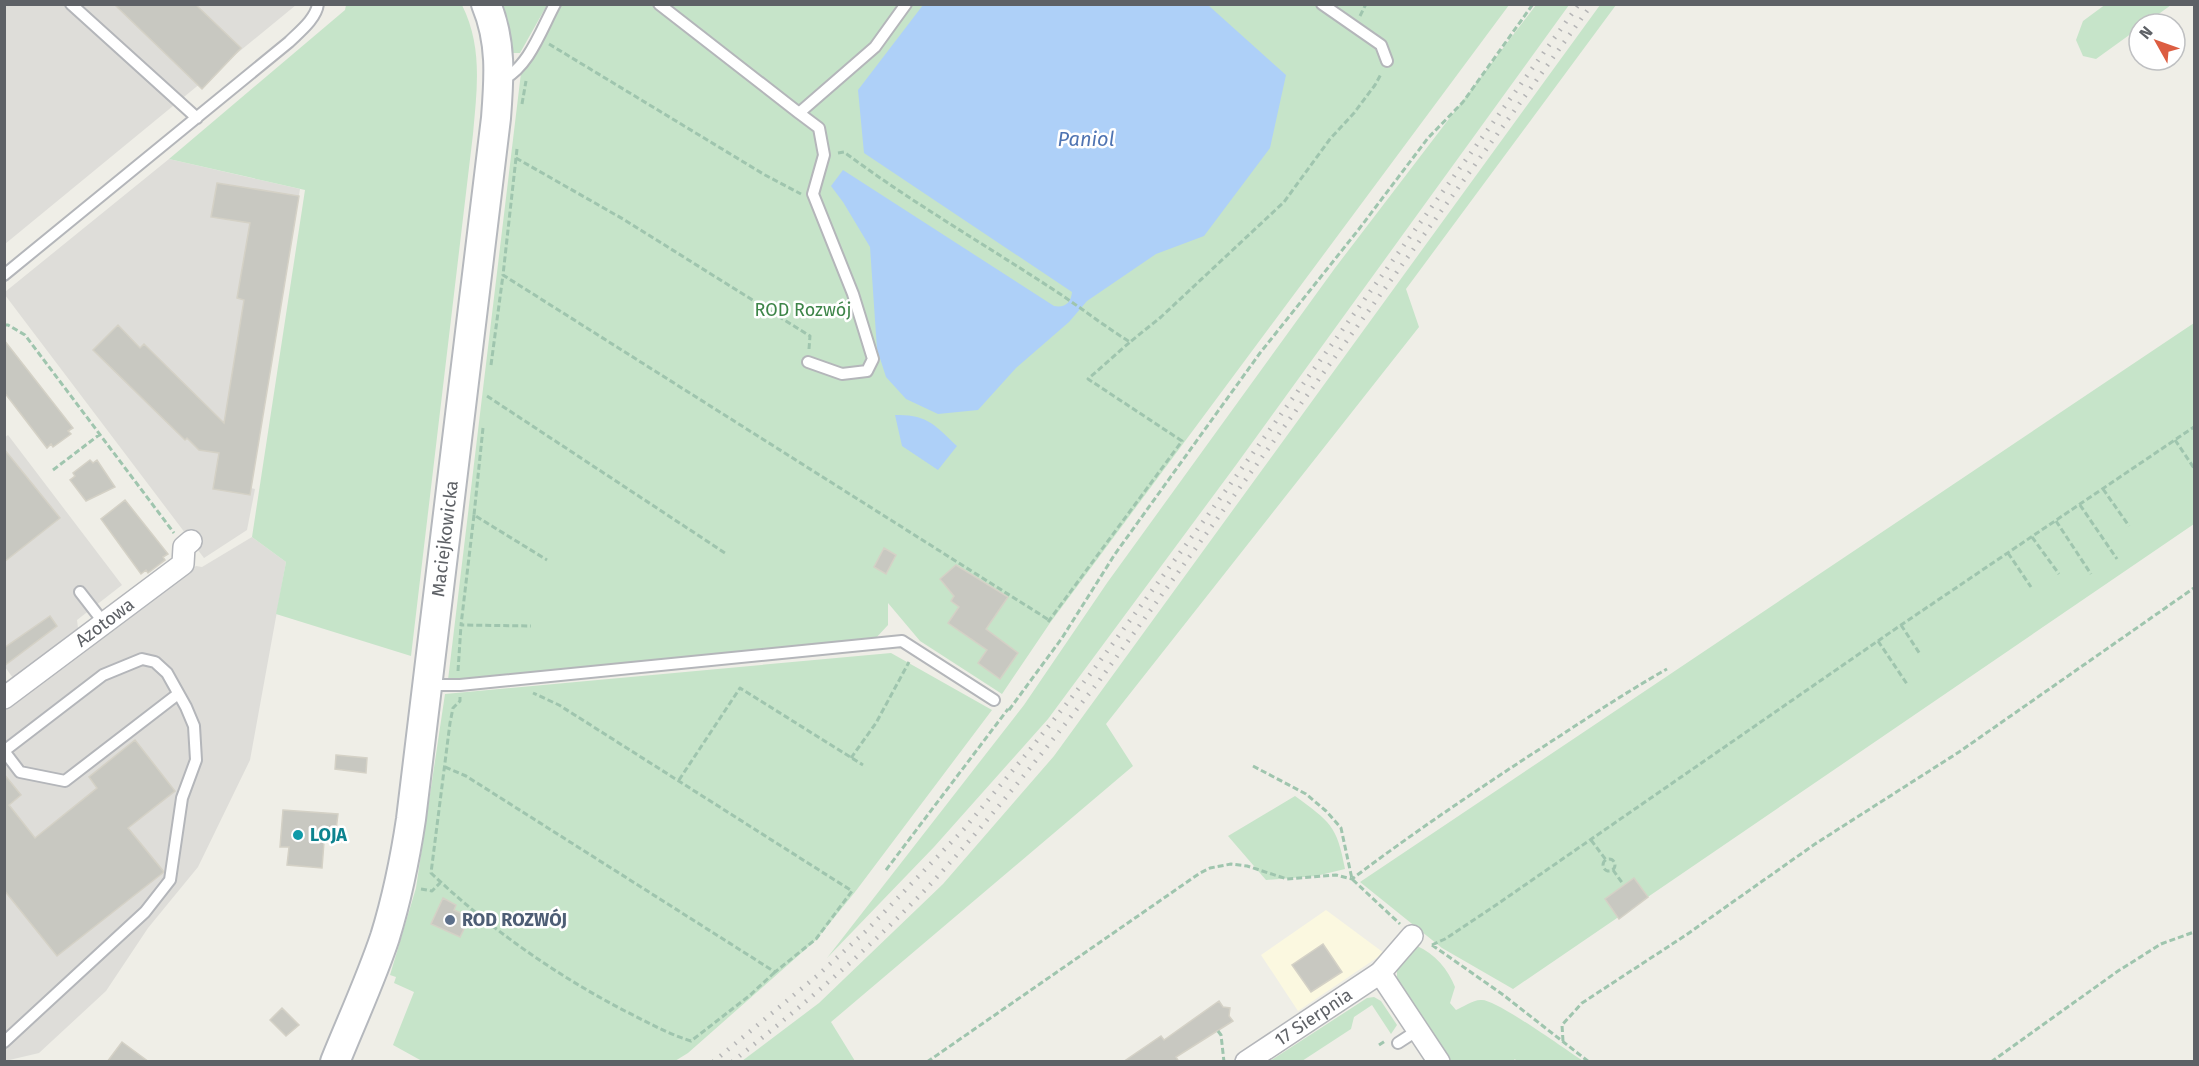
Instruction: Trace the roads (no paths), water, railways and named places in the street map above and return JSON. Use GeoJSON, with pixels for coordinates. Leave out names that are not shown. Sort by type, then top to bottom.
{"type":"FeatureCollection","features":[{"type":"Feature","properties":{"kind":"street","name":"Maciejkowicka"},"geometry":{"type":"LineString","coordinates":[[335,1062],[380,951],[399,886],[411,819],[499,81],[498,42],[486,4]]}},
{"type":"Feature","properties":{"kind":"street","name":"Azotowa"},"geometry":{"type":"LineString","coordinates":[[4,698],[183,564],[188,544]]}},
{"type":"Feature","properties":{"kind":"street","name":"17 Sierpnia"},"geometry":{"type":"LineString","coordinates":[[1246,1062],[1380,973],[1412,936]]}},
{"type":"Feature","properties":{"kind":"street"},"geometry":{"type":"LineString","coordinates":[[1380,973],[1439,1062]]}},
{"type":"Feature","properties":{"kind":"lane"},"geometry":{"type":"LineString","coordinates":[[71,4],[197,118]]}},
{"type":"Feature","properties":{"kind":"lane"},"geometry":{"type":"LineString","coordinates":[[4,275],[289,42],[307,24],[318,9],[318,4]]}},
{"type":"Feature","properties":{"kind":"lane"},"geometry":{"type":"LineString","coordinates":[[499,81],[512,75],[518,69],[555,4]]}},
{"type":"Feature","properties":{"kind":"lane"},"geometry":{"type":"LineString","coordinates":[[659,4],[819,128],[824,155],[813,194],[854,294],[873,360],[867,371],[842,374],[808,362]]}},
{"type":"Feature","properties":{"kind":"lane"},"geometry":{"type":"LineString","coordinates":[[799,113],[875,47],[906,4]]}},
{"type":"Feature","properties":{"kind":"lane"},"geometry":{"type":"LineString","coordinates":[[1322,4],[1381,45],[1387,61]]}},
{"type":"Feature","properties":{"kind":"lane"},"geometry":{"type":"LineString","coordinates":[[80,592],[104,622]]}},
{"type":"Feature","properties":{"kind":"lane"},"geometry":{"type":"LineString","coordinates":[[428,685],[459,685],[902,641],[994,700]]}},
{"type":"Feature","properties":{"kind":"lane"},"geometry":{"type":"LineString","coordinates":[[4,1042],[145,912],[170,880],[182,798],[196,760],[194,726],[178,694],[166,673],[155,662],[142,659],[103,675],[4,751],[20,772],[65,781],[178,694]]}},
{"type":"Feature","properties":{"kind":"lane"},"geometry":{"type":"LineString","coordinates":[[1398,1043],[1418,1030]]}},
{"type":"Feature","properties":{"kind":"water","name":"Paniol"},"geometry":{"type":"Polygon","coordinates":[[[923,5],[1208,5],[1286,75],[1270,148],[1204,236],[1156,254],[1087,301],[1069,322],[1016,368],[978,410],[938,414],[906,399],[886,377],[877,349],[870,247],[831,186],[843,170],[1054,306],[1067,304],[1072,292],[864,153],[858,90],[923,5]]]}},
{"type":"Feature","properties":{"kind":"water"},"geometry":{"type":"Polygon","coordinates":[[[895,415],[915,416],[930,422],[957,446],[938,470],[902,446],[895,415]]]}},
{"type":"Feature","properties":{"kind":"railway"},"geometry":{"type":"LineString","coordinates":[[713,1062],[818,975],[866,931],[964,829],[1028,752],[1091,673],[1205,519],[1579,4]]}},
{"type":"Feature","properties":{"kind":"railway"},"geometry":{"type":"LineString","coordinates":[[732,1062],[808,1000],[881,934],[927,888],[1015,786],[1099,681],[1592,4]]}},
{"type":"Feature","properties":{"kind":"place","name":"LOJA"},"geometry":{"type":"Point","coordinates":[298,835]}},
{"type":"Feature","properties":{"kind":"place","name":"ROD ROZWÓJ"},"geometry":{"type":"Point","coordinates":[450,920]}},
{"type":"Feature","properties":{"kind":"park label","name":"ROD Rozwój"},"geometry":{"type":"Point","coordinates":[803,310]}}]}
